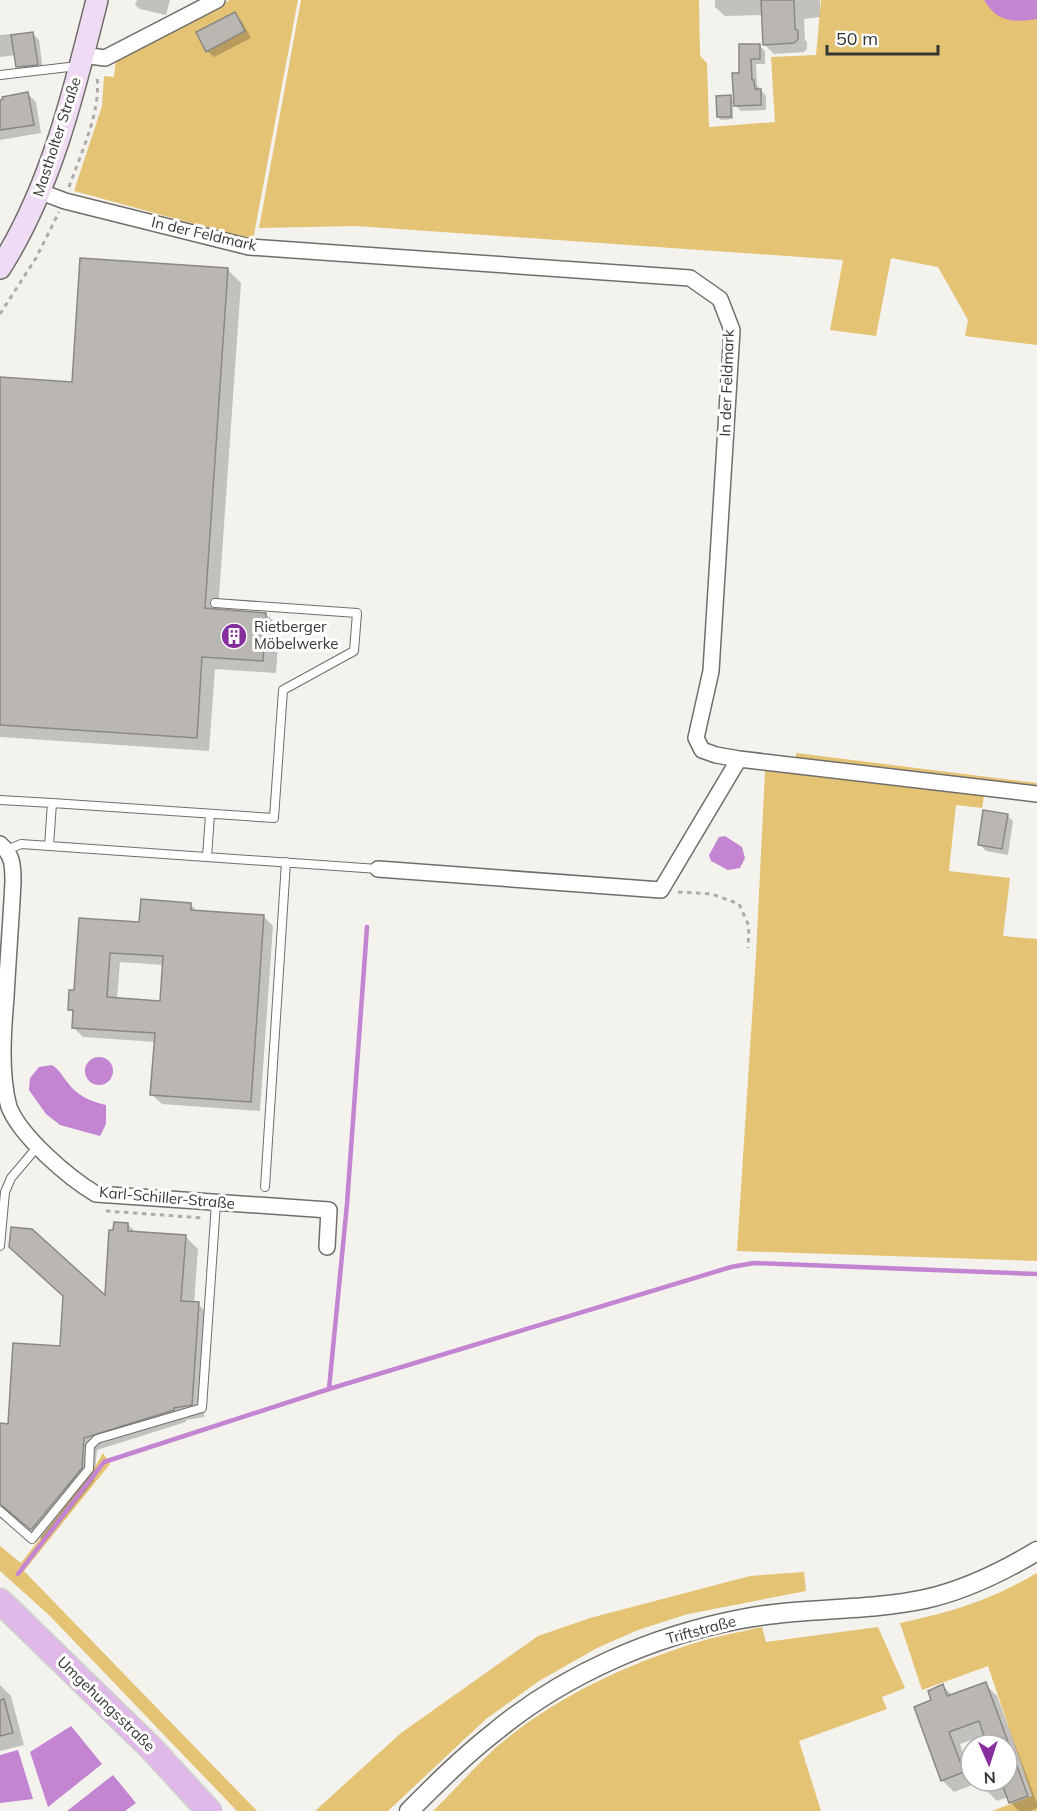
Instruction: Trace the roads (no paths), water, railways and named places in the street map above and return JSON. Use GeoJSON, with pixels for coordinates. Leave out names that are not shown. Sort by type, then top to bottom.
{"type":"FeatureCollection","features":[{"type":"Feature","properties":{"kind":"main road","name":"Mastholter Straße"},"geometry":{"type":"LineString","coordinates":[[0,268],[14,247],[40,192],[98,0]]}},
{"type":"Feature","properties":{"kind":"main road","name":"Umgehungsstraße"},"geometry":{"type":"LineString","coordinates":[[0,1601],[150,1747],[209,1811]]}},
{"type":"Feature","properties":{"kind":"street"},"geometry":{"type":"LineString","coordinates":[[81,62],[105,58],[217,0]]}},
{"type":"Feature","properties":{"kind":"street","name":"In der Feldmark"},"geometry":{"type":"LineString","coordinates":[[40,192],[64,201],[249,247],[690,278],[720,299],[732,330],[711,671],[696,738],[702,750],[739,759],[1037,794]]}},
{"type":"Feature","properties":{"kind":"street"},"geometry":{"type":"LineString","coordinates":[[378,869],[661,890],[739,759]]}},
{"type":"Feature","properties":{"kind":"street","name":"Karl-Schiller-Straße"},"geometry":{"type":"LineString","coordinates":[[3,847],[13,861],[14,882],[2,1030],[3,1084],[9,1108],[38,1146],[77,1183],[96,1194],[329,1210],[327,1247]]}},
{"type":"Feature","properties":{"kind":"street","name":"Triftstraße"},"geometry":{"type":"LineString","coordinates":[[410,1811],[457,1764],[497,1730],[549,1693],[605,1663],[645,1646],[693,1630],[741,1619],[876,1607],[925,1599],[966,1588],[1007,1569],[1037,1551]]}},
{"type":"Feature","properties":{"kind":"lane"},"geometry":{"type":"LineString","coordinates":[[0,75],[69,67],[81,62]]}},
{"type":"Feature","properties":{"kind":"lane"},"geometry":{"type":"LineString","coordinates":[[0,800],[274,818],[283,690],[354,651],[357,613],[215,603]]}},
{"type":"Feature","properties":{"kind":"lane"},"geometry":{"type":"LineString","coordinates":[[49,846],[52,803]]}},
{"type":"Feature","properties":{"kind":"lane"},"geometry":{"type":"LineString","coordinates":[[207,857],[210,814]]}},
{"type":"Feature","properties":{"kind":"lane"},"geometry":{"type":"LineString","coordinates":[[3,847],[21,844],[378,869]]}},
{"type":"Feature","properties":{"kind":"lane"},"geometry":{"type":"LineString","coordinates":[[265,1186],[286,862]]}},
{"type":"Feature","properties":{"kind":"lane"},"geometry":{"type":"LineString","coordinates":[[0,1246],[5,1192],[11,1178],[38,1146]]}},
{"type":"Feature","properties":{"kind":"lane"},"geometry":{"type":"LineString","coordinates":[[0,1511],[32,1539],[89,1469],[90,1446],[97,1439],[202,1408],[216,1203]]}},
{"type":"Feature","properties":{"kind":"waterway"},"geometry":{"type":"LineString","coordinates":[[329,1389],[347,1204],[367,927]]}},
{"type":"Feature","properties":{"kind":"waterway"},"geometry":{"type":"LineString","coordinates":[[18,1574],[104,1462],[329,1389],[731,1267],[754,1263],[1037,1274]]}},
{"type":"Feature","properties":{"kind":"place","name":"Rietberger Möbelwerke"},"geometry":{"type":"Point","coordinates":[234,636]}}]}
